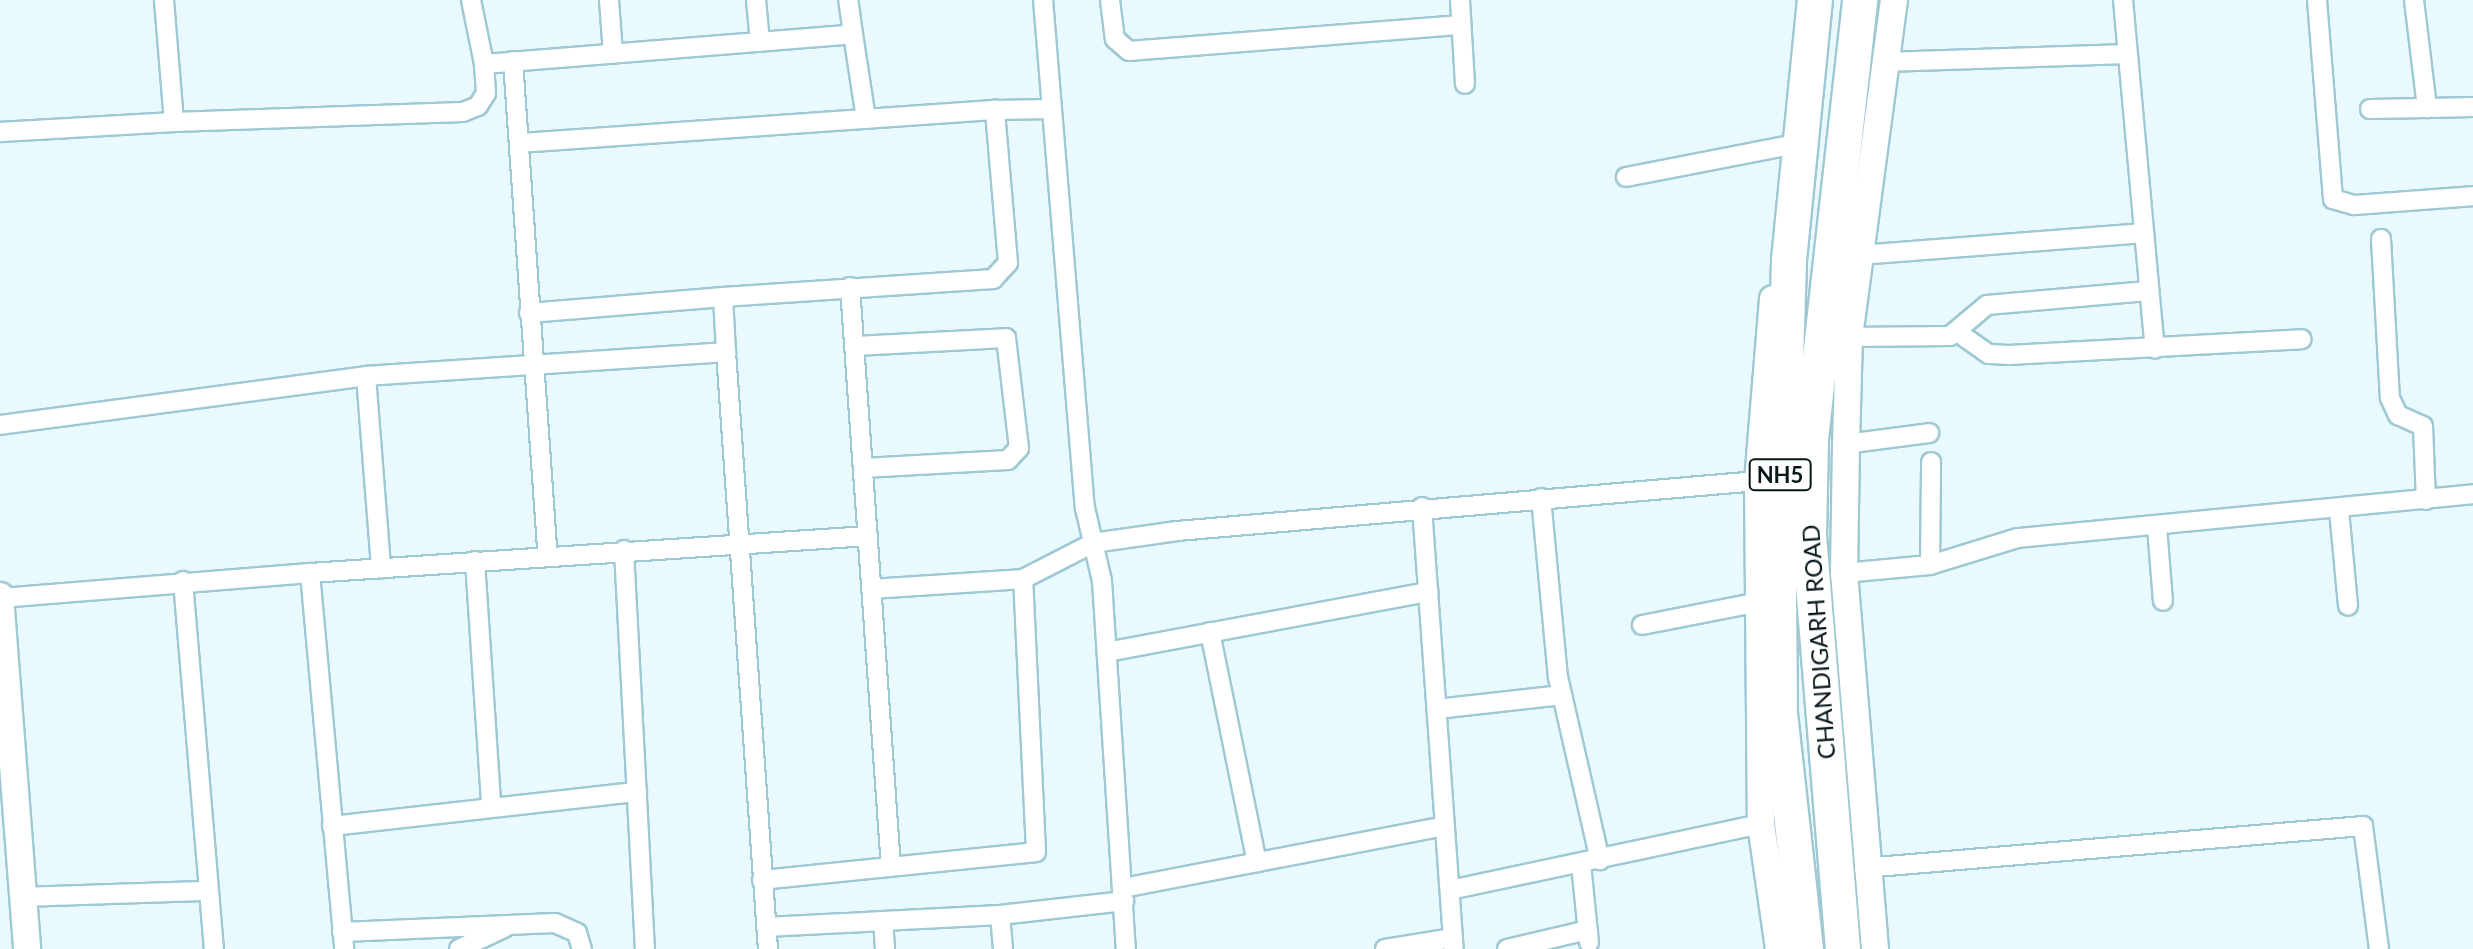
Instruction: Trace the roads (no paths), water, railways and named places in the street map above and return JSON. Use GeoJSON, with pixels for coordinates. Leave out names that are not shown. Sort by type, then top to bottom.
{"type":"FeatureCollection","features":[{"type":"Feature","properties":{"kind":"highway","name":"NH5"},"geometry":{"type":"LineString","coordinates":[[1806,949],[1780,712],[1779,583],[1789,260],[1815,0]]}},
{"type":"Feature","properties":{"kind":"highway","name":"CHANDIGARH ROAD"},"geometry":{"type":"LineString","coordinates":[[1843,949],[1809,536],[1813,424],[1860,0]]}},
{"type":"Feature","properties":{"kind":"main road"},"geometry":{"type":"LineString","coordinates":[[1779,949],[1761,824],[1758,481],[1798,0]]}},
{"type":"Feature","properties":{"kind":"main road"},"geometry":{"type":"LineString","coordinates":[[1875,949],[1864,868],[1844,573],[1846,444],[1849,337],[1894,0]]}},
{"type":"Feature","properties":{"kind":"main road"},"geometry":{"type":"LineString","coordinates":[[0,597],[8,793],[27,949]]}},
{"type":"Feature","properties":{"kind":"street"},"geometry":{"type":"LineString","coordinates":[[164,0],[174,122]]}},
{"type":"Feature","properties":{"kind":"street"},"geometry":{"type":"LineString","coordinates":[[0,132],[174,122],[463,112],[478,106],[486,93],[484,64],[471,0]]}},
{"type":"Feature","properties":{"kind":"street"},"geometry":{"type":"LineString","coordinates":[[609,0],[613,54]]}},
{"type":"Feature","properties":{"kind":"street"},"geometry":{"type":"LineString","coordinates":[[756,0],[760,42]]}},
{"type":"Feature","properties":{"kind":"street"},"geometry":{"type":"LineString","coordinates":[[848,0],[866,119]]}},
{"type":"Feature","properties":{"kind":"street"},"geometry":{"type":"LineString","coordinates":[[1043,0],[1093,543],[1107,652],[1126,949]]}},
{"type":"Feature","properties":{"kind":"street"},"geometry":{"type":"LineString","coordinates":[[1110,0],[1115,39],[1129,51],[1461,25]]}},
{"type":"Feature","properties":{"kind":"street"},"geometry":{"type":"LineString","coordinates":[[1460,0],[1465,84]]}},
{"type":"Feature","properties":{"kind":"street"},"geometry":{"type":"LineString","coordinates":[[2123,0],[2147,291],[2155,349]]}},
{"type":"Feature","properties":{"kind":"street"},"geometry":{"type":"LineString","coordinates":[[2317,0],[2333,199],[2354,205],[2473,196]]}},
{"type":"Feature","properties":{"kind":"street"},"geometry":{"type":"LineString","coordinates":[[2414,0],[2427,108]]}},
{"type":"Feature","properties":{"kind":"street"},"geometry":{"type":"LineString","coordinates":[[484,64],[853,34]]}},
{"type":"Feature","properties":{"kind":"street"},"geometry":{"type":"LineString","coordinates":[[1886,62],[2127,54]]}},
{"type":"Feature","properties":{"kind":"street"},"geometry":{"type":"LineString","coordinates":[[513,61],[531,362],[548,556]]}},
{"type":"Feature","properties":{"kind":"street"},"geometry":{"type":"LineString","coordinates":[[2370,109],[2473,107]]}},
{"type":"Feature","properties":{"kind":"street"},"geometry":{"type":"LineString","coordinates":[[520,143],[995,110],[1052,109]]}},
{"type":"Feature","properties":{"kind":"street"},"geometry":{"type":"LineString","coordinates":[[529,313],[1003,273],[995,110]]}},
{"type":"Feature","properties":{"kind":"street"},"geometry":{"type":"LineString","coordinates":[[1626,177],[1785,146]]}},
{"type":"Feature","properties":{"kind":"street"},"geometry":{"type":"LineString","coordinates":[[1859,255],[2142,233]]}},
{"type":"Feature","properties":{"kind":"street"},"geometry":{"type":"LineString","coordinates":[[2381,239],[2390,398],[2398,415],[2423,426],[2426,500]]}},
{"type":"Feature","properties":{"kind":"street"},"geometry":{"type":"LineString","coordinates":[[850,287],[891,867]]}},
{"type":"Feature","properties":{"kind":"street"},"geometry":{"type":"LineString","coordinates":[[1960,334],[1987,305],[2147,291]]}},
{"type":"Feature","properties":{"kind":"street"},"geometry":{"type":"LineString","coordinates":[[723,297],[768,949]]}},
{"type":"Feature","properties":{"kind":"street"},"geometry":{"type":"LineString","coordinates":[[1849,337],[1960,334],[1989,354],[2155,349],[2302,339]]}},
{"type":"Feature","properties":{"kind":"street"},"geometry":{"type":"LineString","coordinates":[[855,346],[1006,338],[1019,448],[1008,460],[863,468]]}},
{"type":"Feature","properties":{"kind":"street"},"geometry":{"type":"LineString","coordinates":[[0,425],[366,376],[531,362],[726,352]]}},
{"type":"Feature","properties":{"kind":"street"},"geometry":{"type":"LineString","coordinates":[[366,376],[381,568]]}},
{"type":"Feature","properties":{"kind":"street"},"geometry":{"type":"LineString","coordinates":[[1846,444],[1929,433]]}},
{"type":"Feature","properties":{"kind":"street"},"geometry":{"type":"LineString","coordinates":[[1930,565],[1931,462]]}},
{"type":"Feature","properties":{"kind":"street"},"geometry":{"type":"LineString","coordinates":[[872,589],[1023,579],[1093,543],[1422,507],[1758,481]]}},
{"type":"Feature","properties":{"kind":"street"},"geometry":{"type":"LineString","coordinates":[[1844,573],[1930,565],[2018,538],[2339,510],[2473,494]]}},
{"type":"Feature","properties":{"kind":"street"},"geometry":{"type":"LineString","coordinates":[[1507,949],[1588,936],[1590,862],[1562,695],[1541,498]]}},
{"type":"Feature","properties":{"kind":"street"},"geometry":{"type":"LineString","coordinates":[[1385,949],[1454,944],[1422,507]]}},
{"type":"Feature","properties":{"kind":"street"},"geometry":{"type":"LineString","coordinates":[[2339,510],[2348,606]]}},
{"type":"Feature","properties":{"kind":"street"},"geometry":{"type":"LineString","coordinates":[[2157,527],[2163,601]]}},
{"type":"Feature","properties":{"kind":"street"},"geometry":{"type":"LineString","coordinates":[[0,597],[624,550],[868,536]]}},
{"type":"Feature","properties":{"kind":"street"},"geometry":{"type":"LineString","coordinates":[[624,550],[645,949]]}},
{"type":"Feature","properties":{"kind":"street"},"geometry":{"type":"LineString","coordinates":[[475,561],[491,804]]}},
{"type":"Feature","properties":{"kind":"street"},"geometry":{"type":"LineString","coordinates":[[310,573],[343,940],[512,923],[569,926],[582,949]]}},
{"type":"Feature","properties":{"kind":"street"},"geometry":{"type":"LineString","coordinates":[[762,880],[1036,852],[1023,579]]}},
{"type":"Feature","properties":{"kind":"street"},"geometry":{"type":"LineString","coordinates":[[183,581],[214,949]]}},
{"type":"Feature","properties":{"kind":"street"},"geometry":{"type":"LineString","coordinates":[[1107,652],[1428,592]]}},
{"type":"Feature","properties":{"kind":"street"},"geometry":{"type":"LineString","coordinates":[[1642,625],[1759,602]]}},
{"type":"Feature","properties":{"kind":"street"},"geometry":{"type":"LineString","coordinates":[[1210,632],[1257,862]]}},
{"type":"Feature","properties":{"kind":"street"},"geometry":{"type":"LineString","coordinates":[[1437,709],[1562,695]]}},
{"type":"Feature","properties":{"kind":"street"},"geometry":{"type":"LineString","coordinates":[[332,826],[491,804],[637,792]]}},
{"type":"Feature","properties":{"kind":"street"},"geometry":{"type":"LineString","coordinates":[[1450,890],[1761,824]]}},
{"type":"Feature","properties":{"kind":"street"},"geometry":{"type":"LineString","coordinates":[[766,927],[1000,915],[1123,894],[1257,862],[1445,826]]}},
{"type":"Feature","properties":{"kind":"street"},"geometry":{"type":"LineString","coordinates":[[1864,868],[2363,826],[2370,834],[2379,949]]}},
{"type":"Feature","properties":{"kind":"street"},"geometry":{"type":"LineString","coordinates":[[23,897],[208,891]]}},
{"type":"Feature","properties":{"kind":"street"},"geometry":{"type":"LineString","coordinates":[[1000,915],[1003,949]]}},
{"type":"Feature","properties":{"kind":"street"},"geometry":{"type":"LineString","coordinates":[[883,921],[885,949]]}},
{"type":"Feature","properties":{"kind":"street"},"geometry":{"type":"LineString","coordinates":[[459,949],[512,923]]}}]}
